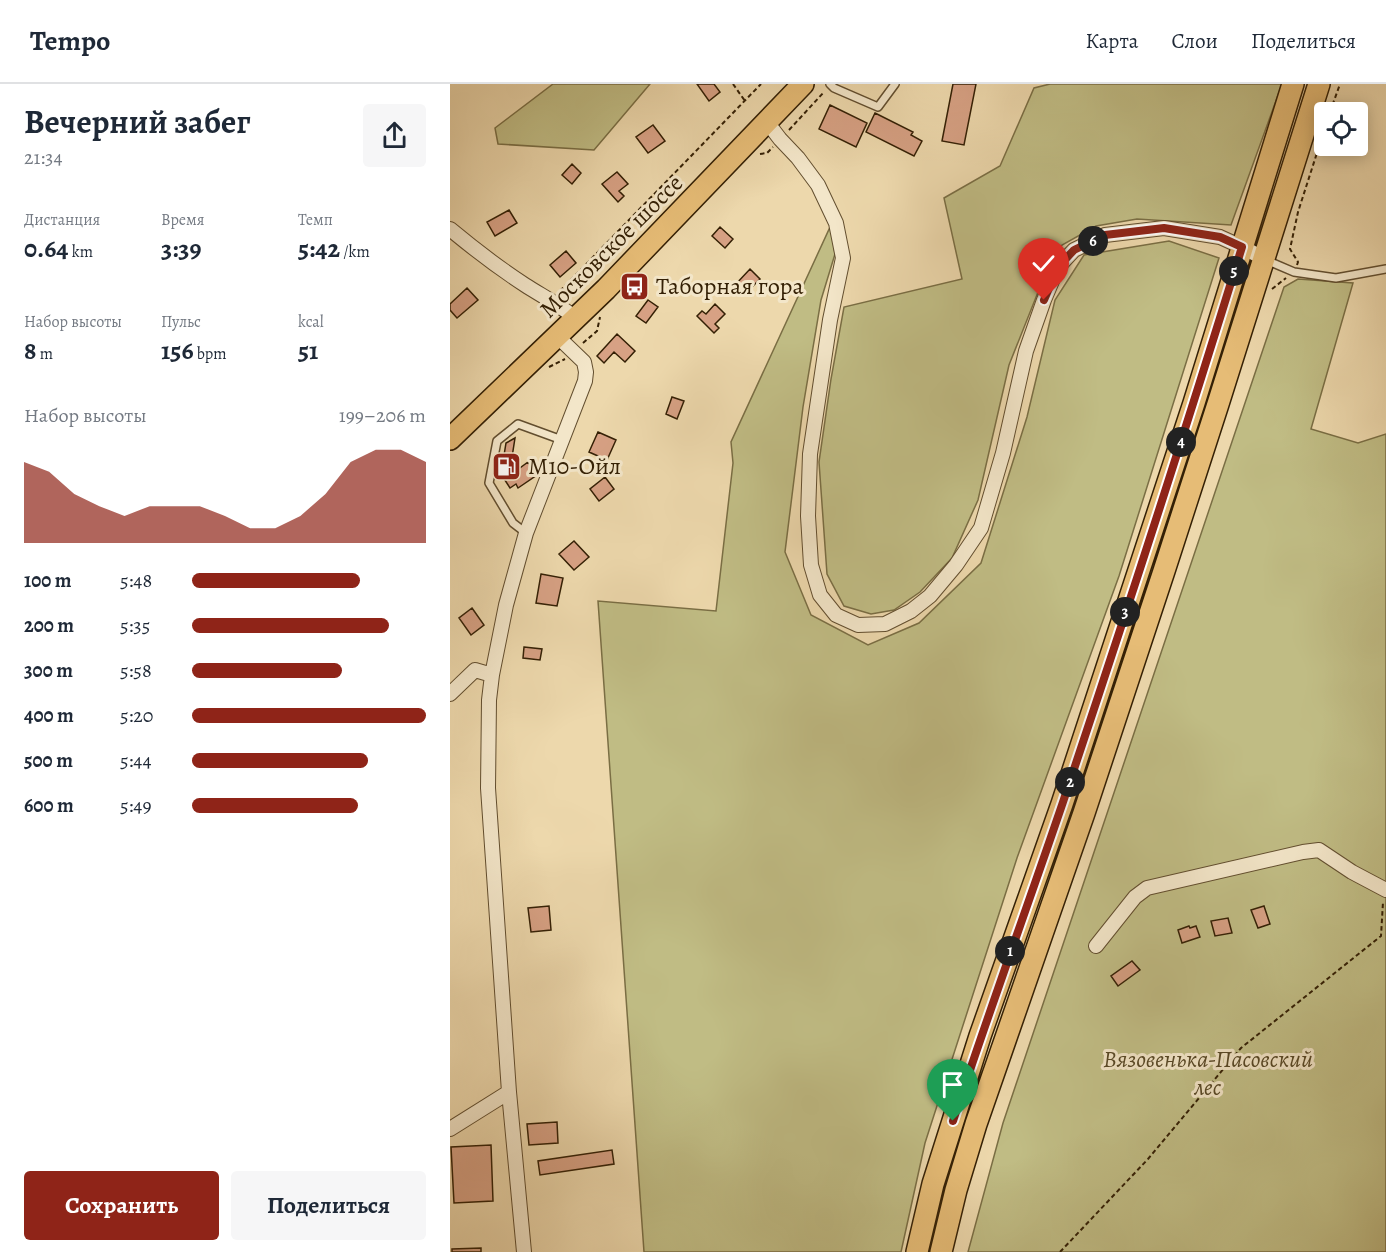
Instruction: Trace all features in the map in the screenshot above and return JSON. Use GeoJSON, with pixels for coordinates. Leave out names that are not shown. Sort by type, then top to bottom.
{"type":"FeatureCollection","features":[{"type":"Feature","properties":{"kind":"main road","name":"Московское шоссе"},"geometry":{"type":"LineString","coordinates":[[452,433],[557,336],[660,234],[803,84]]}},
{"type":"Feature","properties":{"kind":"main road"},"geometry":{"type":"LineString","coordinates":[[917,1252],[933,1184],[980,1036],[1070,782],[1194,403],[1293,84]]}},
{"type":"Feature","properties":{"kind":"main road"},"geometry":{"type":"LineString","coordinates":[[941,1252],[956,1190],[976,1124],[1087,802],[1200,459],[1318,84]]}},
{"type":"Feature","properties":{"kind":"street"},"geometry":{"type":"LineString","coordinates":[[767,122],[818,185],[836,223],[843,258],[830,320],[810,454],[808,516],[811,565],[820,595],[836,615],[858,625],[885,624],[910,611],[930,596],[956,565],[981,528],[1003,453],[1026,351],[1058,267],[1074,250],[1105,235],[1164,228],[1220,237],[1263,258]]}},
{"type":"Feature","properties":{"kind":"street"},"geometry":{"type":"LineString","coordinates":[[450,229],[523,284],[563,308],[575,318]]}},
{"type":"Feature","properties":{"kind":"street"},"geometry":{"type":"LineString","coordinates":[[524,1252],[509,1092],[488,788],[489,700],[506,605],[526,533],[585,381],[584,362],[557,336]]}},
{"type":"Feature","properties":{"kind":"street"},"geometry":{"type":"LineString","coordinates":[[450,694],[475,670],[492,675]]}},
{"type":"Feature","properties":{"kind":"street"},"geometry":{"type":"LineString","coordinates":[[1096,946],[1135,897],[1148,888],[1303,852],[1319,850],[1385,890]]}},
{"type":"Feature","properties":{"kind":"street"},"geometry":{"type":"LineString","coordinates":[[450,1129],[509,1092]]}},
{"type":"Feature","properties":{"kind":"lane"},"geometry":{"type":"LineString","coordinates":[[830,84],[834,88],[878,107],[896,84]]}},
{"type":"Feature","properties":{"kind":"lane"},"geometry":{"type":"LineString","coordinates":[[1263,258],[1294,272],[1336,278],[1386,268]]}},
{"type":"Feature","properties":{"kind":"lane"},"geometry":{"type":"LineString","coordinates":[[526,533],[513,523],[489,483],[497,441],[518,424],[562,440]]}},
{"type":"Feature","properties":{"kind":"path"},"geometry":{"type":"LineString","coordinates":[[733,84],[745,101]]}},
{"type":"Feature","properties":{"kind":"path"},"geometry":{"type":"LineString","coordinates":[[550,301],[761,84]]}},
{"type":"Feature","properties":{"kind":"path"},"geometry":{"type":"LineString","coordinates":[[1334,102],[1340,84]]}},
{"type":"Feature","properties":{"kind":"path"},"geometry":{"type":"LineString","coordinates":[[1060,1252],[1148,1159],[1241,1048],[1381,936],[1385,890]]}},
{"type":"Feature","properties":{"kind":"green space"},"geometry":{"type":"Polygon","coordinates":[[[553,84],[650,84],[594,150],[498,144],[495,128],[553,84]]]}},
{"type":"Feature","properties":{"kind":"green space"},"geometry":{"type":"Polygon","coordinates":[[[1050,84],[1282,84],[1231,225],[1137,219],[1096,226],[1062,245],[1048,267],[1009,365],[978,500],[952,558],[920,592],[894,610],[871,614],[844,606],[827,574],[819,462],[844,307],[962,279],[944,198],[1000,166],[1034,88],[1050,84]]]}},
{"type":"Feature","properties":{"kind":"green space"},"geometry":{"type":"Polygon","coordinates":[[[831,225],[835,254],[821,300],[803,407],[785,552],[811,615],[868,645],[919,623],[981,563],[1027,417],[1055,300],[1084,255],[1169,241],[1219,258],[1119,576],[1017,858],[925,1143],[901,1252],[644,1252],[598,601],[716,611],[733,463],[731,442],[831,225]]]}},
{"type":"Feature","properties":{"kind":"green space","name":"Вязовенька-Пасовский лес"},"geometry":{"type":"Polygon","coordinates":[[[1298,279],[1353,283],[1311,429],[1358,443],[1386,434],[1386,1252],[968,1252],[1003,1123],[1284,287],[1298,279]]]}},
{"type":"Feature","properties":{"kind":"building"},"geometry":{"type":"Polygon","coordinates":[[[697,84],[714,84],[720,92],[709,101],[697,84]]]}},
{"type":"Feature","properties":{"kind":"building"},"geometry":{"type":"Polygon","coordinates":[[[953,84],[976,84],[964,145],[942,141],[953,84]]]}},
{"type":"Feature","properties":{"kind":"building"},"geometry":{"type":"Polygon","coordinates":[[[830,105],[867,123],[856,147],[819,129],[830,105]]]}},
{"type":"Feature","properties":{"kind":"building"},"geometry":{"type":"Polygon","coordinates":[[[875,113],[913,132],[911,135],[922,141],[914,156],[866,132],[875,113]]]}},
{"type":"Feature","properties":{"kind":"building"},"geometry":{"type":"Polygon","coordinates":[[[653,125],[665,141],[648,153],[636,137],[653,125]]]}},
{"type":"Feature","properties":{"kind":"building"},"geometry":{"type":"Polygon","coordinates":[[[572,164],[581,173],[572,184],[562,175],[572,164]]]}},
{"type":"Feature","properties":{"kind":"building"},"geometry":{"type":"Polygon","coordinates":[[[617,172],[628,184],[619,191],[624,196],[618,202],[602,184],[617,172]]]}},
{"type":"Feature","properties":{"kind":"building"},"geometry":{"type":"Polygon","coordinates":[[[509,210],[517,223],[495,236],[487,222],[509,210]]]}},
{"type":"Feature","properties":{"kind":"building"},"geometry":{"type":"Polygon","coordinates":[[[720,227],[733,239],[725,248],[712,236],[720,227]]]}},
{"type":"Feature","properties":{"kind":"building"},"geometry":{"type":"Polygon","coordinates":[[[566,251],[576,263],[560,277],[550,265],[566,251]]]}},
{"type":"Feature","properties":{"kind":"building"},"geometry":{"type":"Polygon","coordinates":[[[750,269],[760,279],[744,295],[735,285],[750,269]]]}},
{"type":"Feature","properties":{"kind":"building"},"geometry":{"type":"Polygon","coordinates":[[[467,288],[478,300],[457,318],[450,310],[450,304],[467,288]]]}},
{"type":"Feature","properties":{"kind":"building"},"geometry":{"type":"Polygon","coordinates":[[[648,300],[658,307],[646,323],[636,316],[648,300]]]}},
{"type":"Feature","properties":{"kind":"building"},"geometry":{"type":"Polygon","coordinates":[[[715,304],[725,314],[715,324],[719,328],[714,333],[697,316],[702,311],[706,314],[715,304]]]}},
{"type":"Feature","properties":{"kind":"building"},"geometry":{"type":"Polygon","coordinates":[[[617,334],[635,351],[625,362],[614,352],[604,363],[597,356],[617,334]]]}},
{"type":"Feature","properties":{"kind":"building"},"geometry":{"type":"Polygon","coordinates":[[[672,397],[684,401],[677,419],[666,414],[672,397]]]}},
{"type":"Feature","properties":{"kind":"building"},"geometry":{"type":"Polygon","coordinates":[[[598,432],[616,440],[607,460],[589,452],[598,432]]]}},
{"type":"Feature","properties":{"kind":"building","name":"М10-Ойл"},"geometry":{"type":"Polygon","coordinates":[[[515,438],[510,470],[513,473],[528,462],[537,475],[518,488],[516,484],[510,488],[501,474],[506,443],[515,438]]]}},
{"type":"Feature","properties":{"kind":"building"},"geometry":{"type":"Polygon","coordinates":[[[605,477],[614,489],[599,501],[590,489],[605,477]]]}},
{"type":"Feature","properties":{"kind":"building"},"geometry":{"type":"Polygon","coordinates":[[[574,541],[589,557],[574,570],[559,554],[574,541]]]}},
{"type":"Feature","properties":{"kind":"building"},"geometry":{"type":"Polygon","coordinates":[[[541,574],[563,578],[557,606],[536,603],[541,574]]]}},
{"type":"Feature","properties":{"kind":"building"},"geometry":{"type":"Polygon","coordinates":[[[472,608],[484,625],[471,635],[459,618],[472,608]]]}},
{"type":"Feature","properties":{"kind":"building"},"geometry":{"type":"Polygon","coordinates":[[[524,647],[542,649],[540,660],[523,658],[524,647]]]}},
{"type":"Feature","properties":{"kind":"building"},"geometry":{"type":"Polygon","coordinates":[[[549,906],[551,930],[531,932],[528,908],[549,906]]]}},
{"type":"Feature","properties":{"kind":"building"},"geometry":{"type":"Polygon","coordinates":[[[1264,906],[1270,924],[1258,928],[1251,910],[1264,906]]]}},
{"type":"Feature","properties":{"kind":"building"},"geometry":{"type":"Polygon","coordinates":[[[1228,918],[1232,933],[1215,936],[1211,921],[1228,918]]]}},
{"type":"Feature","properties":{"kind":"building"},"geometry":{"type":"Polygon","coordinates":[[[1189,926],[1190,928],[1196,926],[1200,937],[1182,943],[1178,930],[1189,926]]]}},
{"type":"Feature","properties":{"kind":"building"},"geometry":{"type":"Polygon","coordinates":[[[1132,961],[1140,970],[1118,986],[1111,976],[1132,961]]]}},
{"type":"Feature","properties":{"kind":"building"},"geometry":{"type":"Polygon","coordinates":[[[557,1122],[558,1143],[529,1145],[527,1124],[557,1122]]]}},
{"type":"Feature","properties":{"kind":"building"},"geometry":{"type":"Polygon","coordinates":[[[491,1145],[493,1201],[454,1203],[451,1147],[491,1145]]]}},
{"type":"Feature","properties":{"kind":"building"},"geometry":{"type":"Polygon","coordinates":[[[612,1150],[614,1164],[540,1175],[538,1161],[612,1150]]]}},
{"type":"Feature","properties":{"kind":"building"},"geometry":{"type":"Polygon","coordinates":[[[481,1248],[481,1252],[452,1252],[452,1249],[481,1248]]]}},
{"type":"Feature","properties":{"kind":"place","name":"Таборная гора"},"geometry":{"type":"Point","coordinates":[635,286]}},
{"type":"Feature","properties":{"kind":"place","name":"М10-Ойл"},"geometry":{"type":"Point","coordinates":[507,466]}},
{"type":"Feature","properties":{"kind":"route"},"geometry":{"type":"LineString","coordinates":[[953,1121],[980,1036],[1062,804],[1194,403],[1242,247],[1220,237],[1164,228],[1105,235],[1074,250],[1058,267],[1044,300]]}}]}
